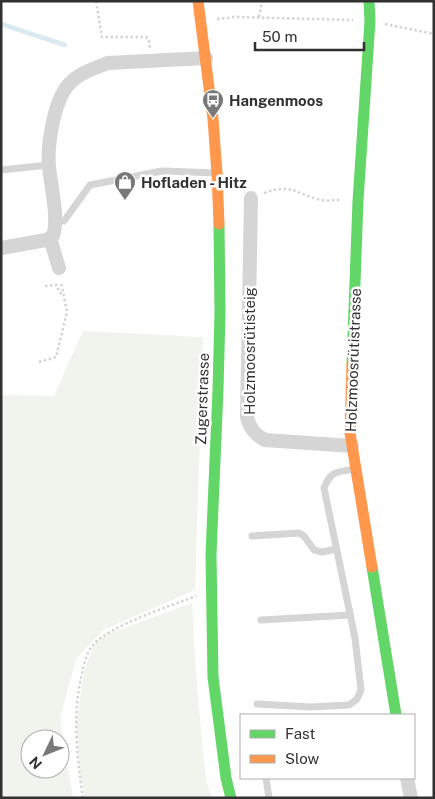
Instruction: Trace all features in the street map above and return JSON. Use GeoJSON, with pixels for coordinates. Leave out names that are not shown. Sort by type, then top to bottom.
{"type":"FeatureCollection","features":[{"type":"Feature","properties":{"kind":"main road","name":"Zugerstrasse"},"geometry":{"type":"LineString","coordinates":[[198,1],[206,58],[217,173],[219,234],[220,312],[211,555],[214,677],[226,778],[231,798]]}},
{"type":"Feature","properties":{"kind":"main road","name":"Holzmoosrütistrasse"},"geometry":{"type":"LineString","coordinates":[[369,1],[370,21],[358,201],[350,434],[396,714]]}},
{"type":"Feature","properties":{"kind":"street"},"geometry":{"type":"LineString","coordinates":[[1,248],[46,240],[53,236],[56,229],[49,165],[51,136],[56,110],[62,95],[70,83],[94,68],[108,64],[206,58]]}},
{"type":"Feature","properties":{"kind":"street","name":"Holzmoosrütisteig"},"geometry":{"type":"LineString","coordinates":[[251,198],[247,417],[250,426],[256,435],[265,440],[352,446]]}},
{"type":"Feature","properties":{"kind":"street"},"geometry":{"type":"LineString","coordinates":[[50,238],[59,268]]}},
{"type":"Feature","properties":{"kind":"street"},"geometry":{"type":"LineString","coordinates":[[407,779],[411,798]]}},
{"type":"Feature","properties":{"kind":"lane"},"geometry":{"type":"LineString","coordinates":[[1,170],[49,165]]}},
{"type":"Feature","properties":{"kind":"lane"},"geometry":{"type":"LineString","coordinates":[[64,221],[90,185],[162,171],[217,173]]}},
{"type":"Feature","properties":{"kind":"lane"},"geometry":{"type":"LineString","coordinates":[[257,704],[311,707],[349,705],[357,699],[361,690],[355,638],[324,488],[328,478],[335,473],[356,469]]}},
{"type":"Feature","properties":{"kind":"lane"},"geometry":{"type":"LineString","coordinates":[[252,536],[299,533],[304,536],[314,550],[322,552],[336,549]]}},
{"type":"Feature","properties":{"kind":"lane"},"geometry":{"type":"LineString","coordinates":[[261,620],[350,615]]}},
{"type":"Feature","properties":{"kind":"lane"},"geometry":{"type":"LineString","coordinates":[[266,779],[269,798]]}},
{"type":"Feature","properties":{"kind":"path"},"geometry":{"type":"LineString","coordinates":[[96,1],[102,36],[146,37],[149,40],[150,53]]}},
{"type":"Feature","properties":{"kind":"path"},"geometry":{"type":"LineString","coordinates":[[259,17],[262,1]]}},
{"type":"Feature","properties":{"kind":"path"},"geometry":{"type":"LineString","coordinates":[[217,19],[259,17],[370,21],[434,34]]}},
{"type":"Feature","properties":{"kind":"path"},"geometry":{"type":"LineString","coordinates":[[251,198],[275,189],[291,189],[322,200],[347,200]]}},
{"type":"Feature","properties":{"kind":"path"},"geometry":{"type":"LineString","coordinates":[[39,362],[56,357],[67,312],[59,268]]}},
{"type":"Feature","properties":{"kind":"path"},"geometry":{"type":"LineString","coordinates":[[45,286],[62,284]]}},
{"type":"Feature","properties":{"kind":"path"},"geometry":{"type":"LineString","coordinates":[[57,285],[59,292],[64,296]]}},
{"type":"Feature","properties":{"kind":"path"},"geometry":{"type":"LineString","coordinates":[[83,798],[78,767],[76,720],[81,676],[85,659],[93,645],[106,633],[138,618],[198,596],[211,595]]}},
{"type":"Feature","properties":{"kind":"shaded area"},"geometry":{"type":"Polygon","coordinates":[[[83,331],[203,337],[195,590],[103,630],[76,659],[60,718],[62,729],[20,729],[20,779],[70,779],[73,798],[1,798],[1,395],[54,396],[83,331]]]}},
{"type":"Feature","properties":{"kind":"shaded area"},"geometry":{"type":"Polygon","coordinates":[[[192,603],[197,689],[206,780],[212,798],[85,798],[79,764],[77,721],[84,671],[94,645],[107,634],[192,603]]]}},
{"type":"Feature","properties":{"kind":"waterway"},"geometry":{"type":"LineString","coordinates":[[1,24],[65,45]]}},
{"type":"Feature","properties":{"kind":"traffic: fast"},"geometry":{"type":"LineString","coordinates":[[352,364],[358,201],[370,21],[369,1]]}},
{"type":"Feature","properties":{"kind":"traffic: fast"},"geometry":{"type":"LineString","coordinates":[[219,224],[220,312],[211,555],[213,677],[226,778],[231,798]]}},
{"type":"Feature","properties":{"kind":"traffic: fast"},"geometry":{"type":"LineString","coordinates":[[372,567],[396,714]]}},
{"type":"Feature","properties":{"kind":"traffic: slow"},"geometry":{"type":"LineString","coordinates":[[198,1],[213,119],[219,224]]}},
{"type":"Feature","properties":{"kind":"traffic: slow"},"geometry":{"type":"LineString","coordinates":[[352,364],[350,433],[372,567]]}},
{"type":"Feature","properties":{"kind":"place","name":"Hangenmoos"},"geometry":{"type":"Point","coordinates":[213,119]}},
{"type":"Feature","properties":{"kind":"place","name":"Hofladen - Hitz"},"geometry":{"type":"Point","coordinates":[125,201]}}]}
